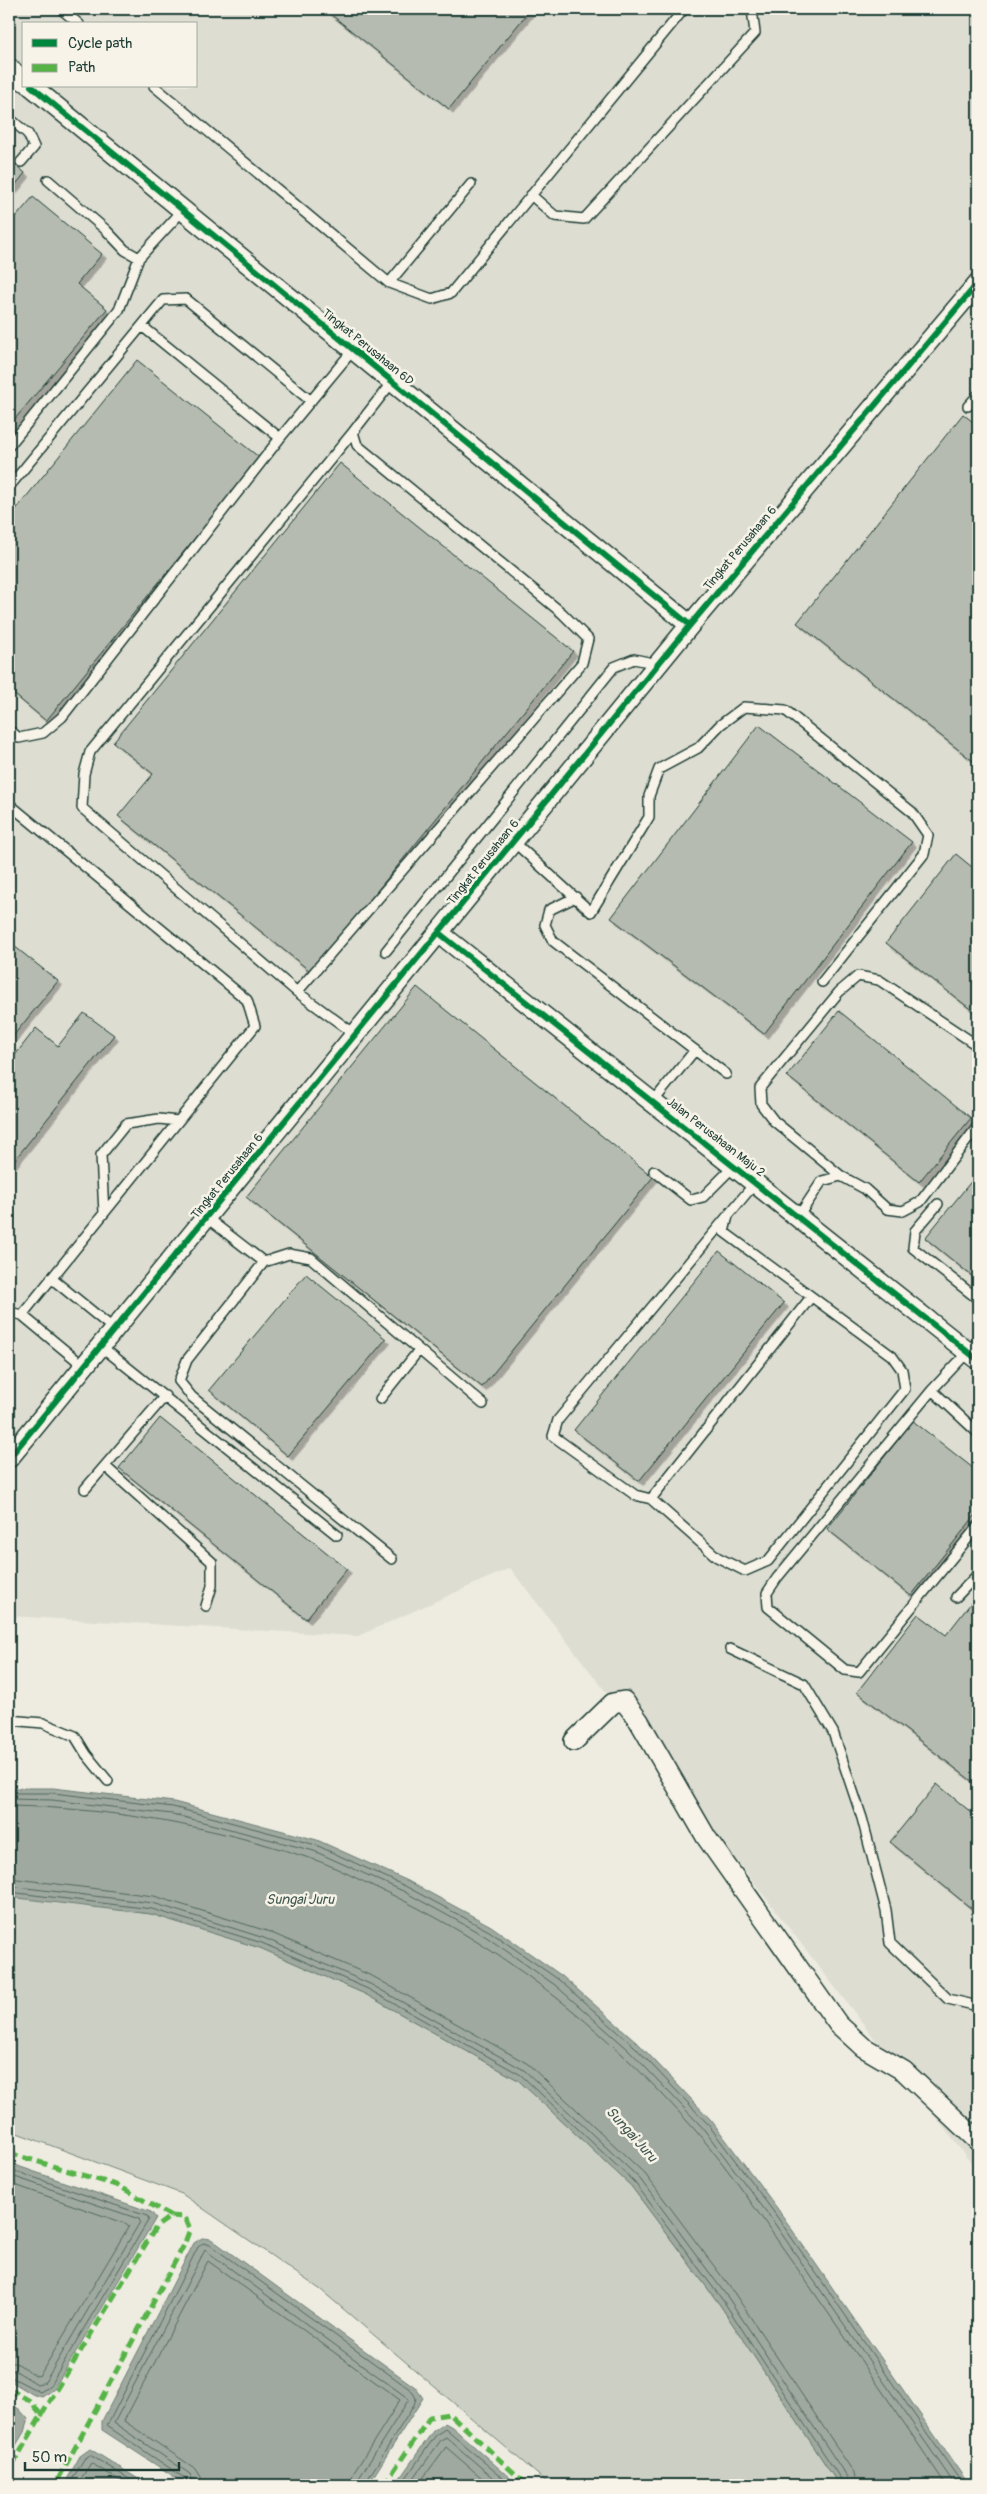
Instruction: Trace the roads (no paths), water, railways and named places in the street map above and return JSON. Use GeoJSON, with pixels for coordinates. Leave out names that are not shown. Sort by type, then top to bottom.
{"type":"FeatureCollection","features":[{"type":"Feature","properties":{"kind":"street"},"geometry":{"type":"LineString","coordinates":[[9,68],[22,79]]}},
{"type":"Feature","properties":{"kind":"street","name":"Tingkat Perusahaan 6D"},"geometry":{"type":"LineString","coordinates":[[33,88],[690,625]]}},
{"type":"Feature","properties":{"kind":"street","name":"Tingkat Perusahaan 6"},"geometry":{"type":"LineString","coordinates":[[9,1458],[102,1347],[690,625],[978,283]]}},
{"type":"Feature","properties":{"kind":"street","name":"Jalan Perusahaan Maju 2"},"geometry":{"type":"LineString","coordinates":[[440,933],[798,1217],[975,1351]]}},
{"type":"Feature","properties":{"kind":"street"},"geometry":{"type":"LineString","coordinates":[[574,1741],[613,1703],[624,1702],[639,1721],[706,1837],[838,2024],[864,2047],[904,2070],[978,2141]]}},
{"type":"Feature","properties":{"kind":"lane"},"geometry":{"type":"LineString","coordinates":[[61,9],[77,22]]}},
{"type":"Feature","properties":{"kind":"lane"},"geometry":{"type":"LineString","coordinates":[[156,88],[389,283],[432,299],[450,293],[684,9]]}},
{"type":"Feature","properties":{"kind":"lane"},"geometry":{"type":"LineString","coordinates":[[531,194],[556,216],[584,219],[755,33],[752,9]]}},
{"type":"Feature","properties":{"kind":"lane"},"geometry":{"type":"LineString","coordinates":[[9,118],[28,134],[34,147],[21,162]]}},
{"type":"Feature","properties":{"kind":"lane"},"geometry":{"type":"LineString","coordinates":[[48,180],[106,230],[125,250],[139,258]]}},
{"type":"Feature","properties":{"kind":"lane"},"geometry":{"type":"LineString","coordinates":[[389,283],[471,184]]}},
{"type":"Feature","properties":{"kind":"lane"},"geometry":{"type":"LineString","coordinates":[[9,446],[119,310],[139,258],[183,210]]}},
{"type":"Feature","properties":{"kind":"lane"},"geometry":{"type":"LineString","coordinates":[[9,487],[163,300],[186,299],[312,401]]}},
{"type":"Feature","properties":{"kind":"lane"},"geometry":{"type":"LineString","coordinates":[[142,326],[280,438]]}},
{"type":"Feature","properties":{"kind":"lane"},"geometry":{"type":"LineString","coordinates":[[9,730],[20,738],[43,733],[62,717],[280,438],[353,350]]}},
{"type":"Feature","properties":{"kind":"lane"},"geometry":{"type":"LineString","coordinates":[[356,1035],[297,992],[82,808],[84,774],[90,752],[392,382]]}},
{"type":"Feature","properties":{"kind":"lane"},"geometry":{"type":"LineString","coordinates":[[968,406],[978,395]]}},
{"type":"Feature","properties":{"kind":"lane"},"geometry":{"type":"LineString","coordinates":[[297,992],[582,663],[588,640],[562,613],[357,445],[353,432]]}},
{"type":"Feature","properties":{"kind":"lane"},"geometry":{"type":"LineString","coordinates":[[386,951],[614,667],[634,659],[659,664]]}},
{"type":"Feature","properties":{"kind":"lane"},"geometry":{"type":"LineString","coordinates":[[514,842],[591,912],[649,817],[649,796],[659,770],[698,748],[720,725],[744,707],[785,710],[912,812],[928,834],[924,854],[822,982]]}},
{"type":"Feature","properties":{"kind":"lane"},"geometry":{"type":"LineString","coordinates":[[9,804],[247,1000],[255,1026],[22,1314]]}},
{"type":"Feature","properties":{"kind":"lane"},"geometry":{"type":"LineString","coordinates":[[576,897],[549,910],[545,925],[553,941],[726,1074]]}},
{"type":"Feature","properties":{"kind":"lane"},"geometry":{"type":"LineString","coordinates":[[978,1046],[879,980],[858,976],[838,992],[760,1088],[761,1104],[774,1121],[841,1176],[865,1189],[887,1209],[903,1212],[920,1202],[978,1126]]}},
{"type":"Feature","properties":{"kind":"lane"},"geometry":{"type":"LineString","coordinates":[[653,1102],[695,1050]]}},
{"type":"Feature","properties":{"kind":"lane"},"geometry":{"type":"LineString","coordinates":[[104,1213],[101,1156],[126,1124],[159,1119],[178,1121]]}},
{"type":"Feature","properties":{"kind":"lane"},"geometry":{"type":"LineString","coordinates":[[654,1171],[691,1200],[703,1197],[734,1166]]}},
{"type":"Feature","properties":{"kind":"lane"},"geometry":{"type":"LineString","coordinates":[[798,1217],[822,1181],[841,1176]]}},
{"type":"Feature","properties":{"kind":"lane"},"geometry":{"type":"LineString","coordinates":[[728,1216],[724,1232],[892,1356],[902,1370],[905,1389],[768,1562],[746,1571],[718,1557],[651,1499],[635,1495],[553,1436],[558,1420],[755,1183]]}},
{"type":"Feature","properties":{"kind":"lane"},"geometry":{"type":"LineString","coordinates":[[938,1204],[916,1231],[913,1248],[978,1299]]}},
{"type":"Feature","properties":{"kind":"lane"},"geometry":{"type":"LineString","coordinates":[[207,1218],[264,1262]]}},
{"type":"Feature","properties":{"kind":"lane"},"geometry":{"type":"LineString","coordinates":[[392,1559],[192,1397],[179,1381],[187,1360],[264,1262],[289,1254],[311,1258],[483,1404]]}},
{"type":"Feature","properties":{"kind":"lane"},"geometry":{"type":"LineString","coordinates":[[51,1278],[115,1330]]}},
{"type":"Feature","properties":{"kind":"lane"},"geometry":{"type":"LineString","coordinates":[[651,1499],[811,1297]]}},
{"type":"Feature","properties":{"kind":"lane"},"geometry":{"type":"LineString","coordinates":[[9,1312],[22,1314],[85,1367]]}},
{"type":"Feature","properties":{"kind":"lane"},"geometry":{"type":"LineString","coordinates":[[102,1347],[337,1535]]}},
{"type":"Feature","properties":{"kind":"lane"},"geometry":{"type":"LineString","coordinates":[[380,1399],[419,1350]]}},
{"type":"Feature","properties":{"kind":"lane"},"geometry":{"type":"LineString","coordinates":[[975,1351],[932,1390],[777,1578],[767,1593],[768,1607],[845,1670],[859,1672],[978,1526]]}},
{"type":"Feature","properties":{"kind":"lane"},"geometry":{"type":"LineString","coordinates":[[932,1390],[978,1433]]}},
{"type":"Feature","properties":{"kind":"lane"},"geometry":{"type":"LineString","coordinates":[[85,1489],[165,1396]]}},
{"type":"Feature","properties":{"kind":"lane"},"geometry":{"type":"LineString","coordinates":[[105,1466],[212,1562],[212,1586],[206,1606]]}},
{"type":"Feature","properties":{"kind":"lane"},"geometry":{"type":"LineString","coordinates":[[956,1597],[978,1574]]}},
{"type":"Feature","properties":{"kind":"lane"},"geometry":{"type":"LineString","coordinates":[[730,1649],[804,1684],[833,1732],[862,1818],[886,1910],[890,1943],[948,1999],[978,2006]]}},
{"type":"Feature","properties":{"kind":"lane"},"geometry":{"type":"LineString","coordinates":[[9,1720],[43,1723],[75,1736],[86,1754],[108,1781]]}},
{"type":"Feature","properties":{"kind":"water","name":"Sungai Juru"},"geometry":{"type":"Polygon","coordinates":[[[9,1788],[53,1788],[174,1802],[317,1840],[408,1881],[491,1926],[562,1976],[637,2042],[711,2120],[777,2208],[969,2485],[839,2485],[720,2305],[631,2186],[518,2080],[365,1994],[260,1948],[151,1914],[9,1897],[9,1788]]]}},
{"type":"Feature","properties":{"kind":"water"},"geometry":{"type":"Polygon","coordinates":[[[9,2163],[151,2212],[156,2218],[53,2390],[42,2397],[32,2394],[9,2380],[9,2163]]]}},
{"type":"Feature","properties":{"kind":"water"},"geometry":{"type":"Polygon","coordinates":[[[202,2238],[211,2239],[415,2387],[423,2398],[368,2485],[187,2485],[102,2430],[102,2421],[194,2243],[202,2238]]]}},
{"type":"Feature","properties":{"kind":"water"},"geometry":{"type":"Polygon","coordinates":[[[9,2403],[19,2409],[28,2419],[24,2432],[9,2457],[9,2403]]]}},
{"type":"Feature","properties":{"kind":"water"},"geometry":{"type":"Polygon","coordinates":[[[445,2423],[518,2485],[395,2485],[433,2431],[445,2423]]]}},
{"type":"Feature","properties":{"kind":"water"},"geometry":{"type":"Polygon","coordinates":[[[90,2449],[148,2485],[64,2485],[80,2456],[90,2449]]]}}]}
